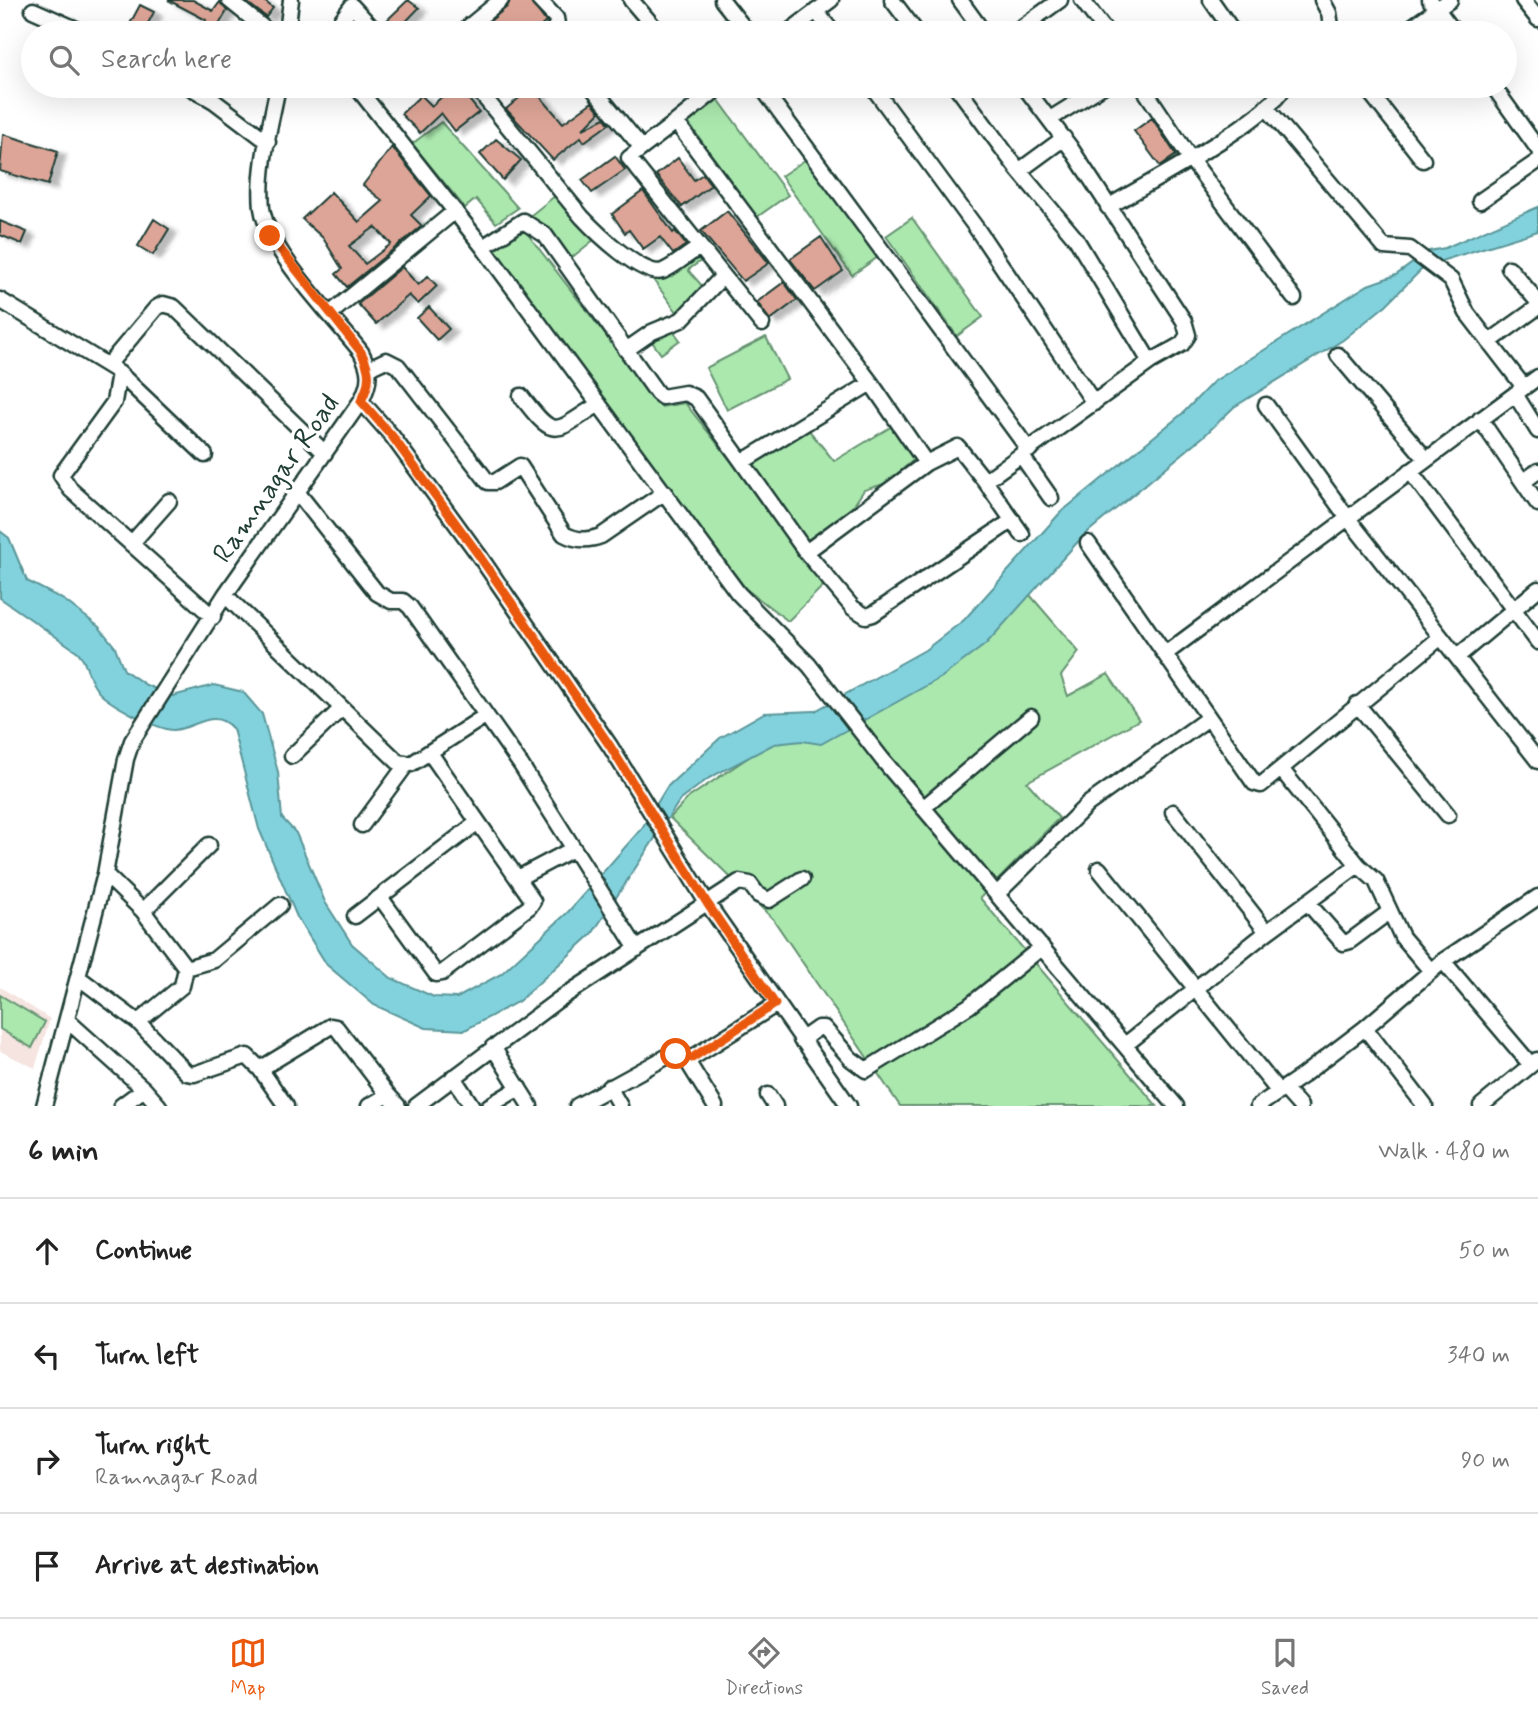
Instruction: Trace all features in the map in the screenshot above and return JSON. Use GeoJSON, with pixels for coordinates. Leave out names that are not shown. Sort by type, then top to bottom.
{"type":"FeatureCollection","features":[{"type":"Feature","properties":{"kind":"street"},"geometry":{"type":"LineString","coordinates":[[229,0],[255,21]]}},
{"type":"Feature","properties":{"kind":"street"},"geometry":{"type":"LineString","coordinates":[[288,21],[291,0]]}},
{"type":"Feature","properties":{"kind":"street"},"geometry":{"type":"LineString","coordinates":[[476,21],[501,0]]}},
{"type":"Feature","properties":{"kind":"street"},"geometry":{"type":"LineString","coordinates":[[539,0],[556,21]]}},
{"type":"Feature","properties":{"kind":"street"},"geometry":{"type":"LineString","coordinates":[[631,0],[649,21]]}},
{"type":"Feature","properties":{"kind":"street"},"geometry":{"type":"LineString","coordinates":[[722,0],[739,21]]}},
{"type":"Feature","properties":{"kind":"street"},"geometry":{"type":"LineString","coordinates":[[803,21],[831,0]]}},
{"type":"Feature","properties":{"kind":"street"},"geometry":{"type":"LineString","coordinates":[[892,0],[908,21]]}},
{"type":"Feature","properties":{"kind":"street"},"geometry":{"type":"LineString","coordinates":[[960,0],[975,21]]}},
{"type":"Feature","properties":{"kind":"street"},"geometry":{"type":"LineString","coordinates":[[1031,21],[1060,0]]}},
{"type":"Feature","properties":{"kind":"street"},"geometry":{"type":"LineString","coordinates":[[1082,0],[1098,21]]}},
{"type":"Feature","properties":{"kind":"street"},"geometry":{"type":"LineString","coordinates":[[1211,0],[1226,21]]}},
{"type":"Feature","properties":{"kind":"street"},"geometry":{"type":"LineString","coordinates":[[1322,0],[1329,13],[1329,21]]}},
{"type":"Feature","properties":{"kind":"street"},"geometry":{"type":"LineString","coordinates":[[1523,0],[1538,19]]}},
{"type":"Feature","properties":{"kind":"street"},"geometry":{"type":"LineString","coordinates":[[341,21],[355,3],[368,21]]}},
{"type":"Feature","properties":{"kind":"street"},"geometry":{"type":"LineString","coordinates":[[1417,21],[1439,3],[1449,21]]}},
{"type":"Feature","properties":{"kind":"street"},"geometry":{"type":"LineString","coordinates":[[33,10],[58,21]]}},
{"type":"Feature","properties":{"kind":"street"},"geometry":{"type":"LineString","coordinates":[[816,11],[824,21]]}},
{"type":"Feature","properties":{"kind":"street"},"geometry":{"type":"LineString","coordinates":[[209,98],[268,142]]}},
{"type":"Feature","properties":{"kind":"street"},"geometry":{"type":"LineString","coordinates":[[276,98],[262,198],[266,226],[284,257],[361,352],[369,368],[386,360],[398,366],[488,482],[495,482],[515,466],[520,466],[564,534],[572,538],[589,540],[601,536],[665,492]]}},
{"type":"Feature","properties":{"kind":"street"},"geometry":{"type":"LineString","coordinates":[[366,98],[483,247],[738,593],[823,682],[923,808],[1176,1106]]}},
{"type":"Feature","properties":{"kind":"street"},"geometry":{"type":"LineString","coordinates":[[485,98],[582,217],[600,236],[639,265],[654,272],[662,271],[700,247]]}},
{"type":"Feature","properties":{"kind":"street"},"geometry":{"type":"LineString","coordinates":[[602,98],[642,148]]}},
{"type":"Feature","properties":{"kind":"street"},"geometry":{"type":"LineString","coordinates":[[701,98],[676,122],[629,158],[762,324]]}},
{"type":"Feature","properties":{"kind":"street"},"geometry":{"type":"LineString","coordinates":[[770,98],[1025,453],[1051,498]]}},
{"type":"Feature","properties":{"kind":"street"},"geometry":{"type":"LineString","coordinates":[[881,98],[977,229],[1094,403]]}},
{"type":"Feature","properties":{"kind":"street"},"geometry":{"type":"LineString","coordinates":[[965,98],[1019,171],[1076,239],[1150,362]]}},
{"type":"Feature","properties":{"kind":"street"},"geometry":{"type":"LineString","coordinates":[[985,481],[1150,362],[1182,344],[1188,335],[1184,321],[1064,138],[1033,98]]}},
{"type":"Feature","properties":{"kind":"street"},"geometry":{"type":"LineString","coordinates":[[1050,119],[1084,98]]}},
{"type":"Feature","properties":{"kind":"street"},"geometry":{"type":"LineString","coordinates":[[1150,98],[1190,158],[1294,298]]}},
{"type":"Feature","properties":{"kind":"street"},"geometry":{"type":"LineString","coordinates":[[1108,207],[1190,158],[1277,98]]}},
{"type":"Feature","properties":{"kind":"street"},"geometry":{"type":"LineString","coordinates":[[1374,98],[1423,160]]}},
{"type":"Feature","properties":{"kind":"street"},"geometry":{"type":"LineString","coordinates":[[1502,98],[1538,149]]}},
{"type":"Feature","properties":{"kind":"street"},"geometry":{"type":"LineString","coordinates":[[1266,107],[1378,242],[1391,250],[1410,249],[1451,281],[1467,313],[1489,342],[1519,391],[1538,431]]}},
{"type":"Feature","properties":{"kind":"street"},"geometry":{"type":"LineString","coordinates":[[676,122],[871,383],[926,463]]}},
{"type":"Feature","properties":{"kind":"street"},"geometry":{"type":"LineString","coordinates":[[1019,171],[1064,138]]}},
{"type":"Feature","properties":{"kind":"street"},"geometry":{"type":"LineString","coordinates":[[1480,201],[1538,161]]}},
{"type":"Feature","properties":{"kind":"street"},"geometry":{"type":"LineString","coordinates":[[331,313],[455,211]]}},
{"type":"Feature","properties":{"kind":"street"},"geometry":{"type":"LineString","coordinates":[[483,247],[523,221],[545,235],[626,351],[662,397],[685,393],[696,398],[806,552],[853,608],[866,616],[873,614],[1013,520]]}},
{"type":"Feature","properties":{"kind":"street"},"geometry":{"type":"LineString","coordinates":[[1489,342],[1538,305],[1509,268]]}},
{"type":"Feature","properties":{"kind":"street"},"geometry":{"type":"LineString","coordinates":[[626,351],[659,329],[681,320],[723,276]]}},
{"type":"Feature","properties":{"kind":"street"},"geometry":{"type":"LineString","coordinates":[[0,300],[114,369],[205,456]]}},
{"type":"Feature","properties":{"kind":"street"},"geometry":{"type":"LineString","coordinates":[[213,617],[71,490],[61,475],[114,402],[114,369],[156,308],[163,304],[174,307],[325,453]]}},
{"type":"Feature","properties":{"kind":"street"},"geometry":{"type":"LineString","coordinates":[[1338,355],[1426,459]]}},
{"type":"Feature","properties":{"kind":"street","name":"Ramnagar Road"},"geometry":{"type":"LineString","coordinates":[[44,1106],[104,874],[126,759],[132,741],[225,595],[361,401],[370,379],[369,368]]}},
{"type":"Feature","properties":{"kind":"street"},"geometry":{"type":"LineString","coordinates":[[1165,654],[1538,377]]}},
{"type":"Feature","properties":{"kind":"street"},"geometry":{"type":"LineString","coordinates":[[742,462],[871,383]]}},
{"type":"Feature","properties":{"kind":"street"},"geometry":{"type":"LineString","coordinates":[[521,396],[544,425],[551,429],[560,428],[599,404]]}},
{"type":"Feature","properties":{"kind":"street"},"geometry":{"type":"LineString","coordinates":[[361,401],[392,436],[478,554],[610,746],[707,903],[775,1004],[849,1106]]}},
{"type":"Feature","properties":{"kind":"street"},"geometry":{"type":"LineString","coordinates":[[1266,405],[1348,517],[1538,761]]}},
{"type":"Feature","properties":{"kind":"street"},"geometry":{"type":"LineString","coordinates":[[1480,419],[1538,504]]}},
{"type":"Feature","properties":{"kind":"street"},"geometry":{"type":"LineString","coordinates":[[806,552],[926,463],[949,449],[958,447],[1022,534]]}},
{"type":"Feature","properties":{"kind":"street"},"geometry":{"type":"LineString","coordinates":[[1410,471],[1538,642]]}},
{"type":"Feature","properties":{"kind":"street"},"geometry":{"type":"LineString","coordinates":[[1523,482],[1538,471]]}},
{"type":"Feature","properties":{"kind":"street"},"geometry":{"type":"LineString","coordinates":[[298,493],[377,593],[391,601],[403,601],[410,607],[521,765],[637,949]]}},
{"type":"Feature","properties":{"kind":"street"},"geometry":{"type":"LineString","coordinates":[[131,544],[169,501]]}},
{"type":"Feature","properties":{"kind":"street"},"geometry":{"type":"LineString","coordinates":[[1088,543],[1207,719],[1254,783],[1261,785],[1441,637]]}},
{"type":"Feature","properties":{"kind":"street"},"geometry":{"type":"LineString","coordinates":[[1457,657],[1538,589]]}},
{"type":"Feature","properties":{"kind":"street"},"geometry":{"type":"LineString","coordinates":[[225,595],[389,755],[406,765]]}},
{"type":"Feature","properties":{"kind":"street"},"geometry":{"type":"LineString","coordinates":[[1357,704],[1448,815]]}},
{"type":"Feature","properties":{"kind":"street"},"geometry":{"type":"LineString","coordinates":[[292,756],[341,709]]}},
{"type":"Feature","properties":{"kind":"street"},"geometry":{"type":"LineString","coordinates":[[362,825],[406,765],[485,716]]}},
{"type":"Feature","properties":{"kind":"street"},"geometry":{"type":"LineString","coordinates":[[923,808],[1031,718]]}},
{"type":"Feature","properties":{"kind":"street"},"geometry":{"type":"LineString","coordinates":[[997,894],[1088,804],[1207,719]]}},
{"type":"Feature","properties":{"kind":"street"},"geometry":{"type":"LineString","coordinates":[[380,897],[430,970],[442,973],[529,907],[533,901],[531,894],[430,752]]}},
{"type":"Feature","properties":{"kind":"street"},"geometry":{"type":"LineString","coordinates":[[1281,769],[1358,865],[1383,890],[1389,912],[1407,944],[1431,971]]}},
{"type":"Feature","properties":{"kind":"street"},"geometry":{"type":"LineString","coordinates":[[1172,812],[1267,932]]}},
{"type":"Feature","properties":{"kind":"street"},"geometry":{"type":"LineString","coordinates":[[355,916],[478,822]]}},
{"type":"Feature","properties":{"kind":"street"},"geometry":{"type":"LineString","coordinates":[[143,911],[209,845]]}},
{"type":"Feature","properties":{"kind":"street"},"geometry":{"type":"LineString","coordinates":[[518,878],[573,849]]}},
{"type":"Feature","properties":{"kind":"street"},"geometry":{"type":"LineString","coordinates":[[1125,1045],[1197,991],[1267,932],[1358,865]]}},
{"type":"Feature","properties":{"kind":"street"},"geometry":{"type":"LineString","coordinates":[[1099,869],[1197,991],[1281,1090],[1300,1106]]}},
{"type":"Feature","properties":{"kind":"street"},"geometry":{"type":"LineString","coordinates":[[104,874],[143,911],[186,968],[182,986],[138,1022]]}},
{"type":"Feature","properties":{"kind":"street"},"geometry":{"type":"LineString","coordinates":[[416,1106],[493,1047],[739,882],[750,884],[758,895],[769,900],[802,879]]}},
{"type":"Feature","properties":{"kind":"street"},"geometry":{"type":"LineString","coordinates":[[1258,1106],[1365,1028],[1443,961],[1538,897]]}},
{"type":"Feature","properties":{"kind":"street"},"geometry":{"type":"LineString","coordinates":[[1307,902],[1343,943],[1350,942],[1389,912]]}},
{"type":"Feature","properties":{"kind":"street"},"geometry":{"type":"LineString","coordinates":[[186,968],[214,960],[279,905]]}},
{"type":"Feature","properties":{"kind":"street"},"geometry":{"type":"LineString","coordinates":[[801,1040],[824,1028],[851,1059],[866,1070],[970,1006],[1042,947]]}},
{"type":"Feature","properties":{"kind":"street"},"geometry":{"type":"LineString","coordinates":[[1443,961],[1534,1062],[1481,1106]]}},
{"type":"Feature","properties":{"kind":"street"},"geometry":{"type":"LineString","coordinates":[[78,977],[138,1022],[187,1073],[200,1072],[240,1056],[247,1056],[260,1069],[286,1106]]}},
{"type":"Feature","properties":{"kind":"street"},"geometry":{"type":"LineString","coordinates":[[715,1106],[688,1064],[692,1058],[775,1004]]}},
{"type":"Feature","properties":{"kind":"street"},"geometry":{"type":"LineString","coordinates":[[68,1021],[144,1089],[159,1106]]}},
{"type":"Feature","properties":{"kind":"street"},"geometry":{"type":"LineString","coordinates":[[260,1069],[331,1026],[336,1027],[393,1100],[369,1106]]}},
{"type":"Feature","properties":{"kind":"street"},"geometry":{"type":"LineString","coordinates":[[1365,1028],[1425,1106]]}},
{"type":"Feature","properties":{"kind":"street"},"geometry":{"type":"LineString","coordinates":[[493,1047],[530,1106]]}},
{"type":"Feature","properties":{"kind":"street"},"geometry":{"type":"LineString","coordinates":[[577,1106],[670,1055],[692,1058]]}},
{"type":"Feature","properties":{"kind":"street"},"geometry":{"type":"LineString","coordinates":[[453,1077],[472,1106]]}},
{"type":"Feature","properties":{"kind":"street"},"geometry":{"type":"LineString","coordinates":[[609,1087],[620,1106]]}},
{"type":"Feature","properties":{"kind":"street"},"geometry":{"type":"LineString","coordinates":[[489,1106],[519,1088]]}},
{"type":"Feature","properties":{"kind":"street"},"geometry":{"type":"LineString","coordinates":[[121,1106],[144,1089]]}},
{"type":"Feature","properties":{"kind":"shaded area"},"geometry":{"type":"Polygon","coordinates":[[[0,987],[50,1019],[35,1068],[0,1051],[0,987]]]}},
{"type":"Feature","properties":{"kind":"green space"},"geometry":{"type":"Polygon","coordinates":[[[718,99],[788,195],[757,217],[687,121],[718,99]]]}},
{"type":"Feature","properties":{"kind":"green space"},"geometry":{"type":"Polygon","coordinates":[[[441,122],[518,208],[496,223],[476,199],[465,208],[412,144],[441,122]]]}},
{"type":"Feature","properties":{"kind":"green space"},"geometry":{"type":"Polygon","coordinates":[[[808,158],[878,257],[852,275],[781,176],[808,158]]]}},
{"type":"Feature","properties":{"kind":"green space"},"geometry":{"type":"Polygon","coordinates":[[[556,195],[595,239],[570,259],[531,215],[556,195]]]}},
{"type":"Feature","properties":{"kind":"green space"},"geometry":{"type":"Polygon","coordinates":[[[912,218],[983,317],[957,336],[886,236],[912,218]]]}},
{"type":"Feature","properties":{"kind":"green space"},"geometry":{"type":"Polygon","coordinates":[[[523,228],[661,407],[685,403],[827,582],[788,621],[746,589],[492,252],[523,228]]]}},
{"type":"Feature","properties":{"kind":"green space"},"geometry":{"type":"Polygon","coordinates":[[[696,253],[702,260],[688,270],[704,288],[680,316],[654,281],[696,253]]]}},
{"type":"Feature","properties":{"kind":"green space"},"geometry":{"type":"Polygon","coordinates":[[[663,317],[680,340],[661,354],[644,331],[663,317]]]}},
{"type":"Feature","properties":{"kind":"green space"},"geometry":{"type":"Polygon","coordinates":[[[766,337],[787,379],[727,410],[706,368],[766,337]]]}},
{"type":"Feature","properties":{"kind":"green space"},"geometry":{"type":"Polygon","coordinates":[[[894,425],[919,455],[887,483],[864,490],[832,538],[807,540],[751,466],[808,429],[834,461],[894,425]]]}},
{"type":"Feature","properties":{"kind":"green space"},"geometry":{"type":"Polygon","coordinates":[[[1024,588],[1079,652],[1061,676],[1068,696],[1108,674],[1139,720],[1027,782],[1059,818],[980,898],[1157,1106],[900,1106],[773,919],[670,818],[688,798],[789,730],[827,727],[1024,588]]]}},
{"type":"Feature","properties":{"kind":"green space"},"geometry":{"type":"Polygon","coordinates":[[[0,995],[45,1022],[32,1048],[0,1029],[0,995]]]}},
{"type":"Feature","properties":{"kind":"water"},"geometry":{"type":"Polygon","coordinates":[[[1538,207],[1538,231],[1444,260],[1421,270],[1386,305],[1343,340],[1234,407],[1204,436],[1083,536],[986,644],[942,677],[821,744],[802,741],[774,744],[709,778],[680,800],[592,934],[519,1001],[465,1030],[426,1028],[374,1005],[327,965],[297,917],[259,829],[233,729],[226,723],[212,719],[174,730],[167,729],[121,708],[97,690],[78,652],[0,598],[0,531],[9,538],[27,581],[64,600],[99,627],[115,647],[124,670],[146,685],[173,696],[214,685],[243,692],[262,714],[278,772],[282,818],[296,833],[325,902],[352,944],[391,978],[434,997],[457,998],[501,974],[568,912],[642,828],[667,787],[720,738],[764,713],[815,711],[925,650],[964,620],[1060,513],[1183,413],[1213,382],[1368,285],[1396,275],[1429,251],[1445,248],[1538,207]]]}},
{"type":"Feature","properties":{"kind":"building"},"geometry":{"type":"Polygon","coordinates":[[[168,0],[193,0],[213,11],[220,2],[227,11],[221,21],[206,20],[168,0]]]}},
{"type":"Feature","properties":{"kind":"building"},"geometry":{"type":"Polygon","coordinates":[[[244,0],[263,0],[273,8],[266,17],[244,0]]]}},
{"type":"Feature","properties":{"kind":"building"},"geometry":{"type":"Polygon","coordinates":[[[408,0],[419,8],[407,21],[386,21],[408,0]]]}},
{"type":"Feature","properties":{"kind":"building"},"geometry":{"type":"Polygon","coordinates":[[[510,0],[530,0],[545,21],[490,21],[507,7],[510,0]]]}},
{"type":"Feature","properties":{"kind":"building"},"geometry":{"type":"Polygon","coordinates":[[[140,5],[154,12],[149,21],[131,21],[140,5]]]}},
{"type":"Feature","properties":{"kind":"building"},"geometry":{"type":"Polygon","coordinates":[[[418,98],[424,98],[432,106],[440,98],[468,98],[479,112],[455,131],[441,113],[420,133],[401,114],[418,98]]]}},
{"type":"Feature","properties":{"kind":"building"},"geometry":{"type":"Polygon","coordinates":[[[519,98],[541,98],[563,123],[592,102],[600,112],[583,129],[605,118],[609,124],[584,142],[581,137],[553,160],[506,109],[519,98]]]}},
{"type":"Feature","properties":{"kind":"building"},"geometry":{"type":"Polygon","coordinates":[[[1152,118],[1176,155],[1160,166],[1134,131],[1152,118]]]}},
{"type":"Feature","properties":{"kind":"building"},"geometry":{"type":"Polygon","coordinates":[[[3,134],[58,151],[48,185],[0,171],[3,134]]]}},
{"type":"Feature","properties":{"kind":"building"},"geometry":{"type":"Polygon","coordinates":[[[496,139],[521,160],[503,180],[480,154],[496,139]]]}},
{"type":"Feature","properties":{"kind":"building"},"geometry":{"type":"Polygon","coordinates":[[[392,147],[431,196],[411,215],[422,226],[347,287],[336,274],[342,269],[323,238],[302,219],[331,192],[359,222],[383,201],[363,185],[392,147]],[[375,227],[349,246],[365,264],[391,244],[375,227]]]}},
{"type":"Feature","properties":{"kind":"building"},"geometry":{"type":"Polygon","coordinates":[[[615,156],[625,170],[592,193],[582,180],[615,156]]]}},
{"type":"Feature","properties":{"kind":"building"},"geometry":{"type":"Polygon","coordinates":[[[678,158],[694,180],[703,174],[711,185],[682,207],[656,175],[678,158]]]}},
{"type":"Feature","properties":{"kind":"building"},"geometry":{"type":"Polygon","coordinates":[[[643,191],[673,233],[675,231],[686,245],[673,254],[660,237],[643,249],[629,230],[625,233],[612,214],[643,191]]]}},
{"type":"Feature","properties":{"kind":"building"},"geometry":{"type":"Polygon","coordinates":[[[727,211],[769,263],[743,281],[701,231],[727,211]]]}},
{"type":"Feature","properties":{"kind":"building"},"geometry":{"type":"Polygon","coordinates":[[[154,219],[169,229],[153,255],[138,246],[154,219]]]}},
{"type":"Feature","properties":{"kind":"building"},"geometry":{"type":"Polygon","coordinates":[[[0,221],[27,232],[22,244],[0,235],[0,221]]]}},
{"type":"Feature","properties":{"kind":"building"},"geometry":{"type":"Polygon","coordinates":[[[821,237],[843,271],[815,291],[790,259],[821,237]]]}},
{"type":"Feature","properties":{"kind":"building"},"geometry":{"type":"Polygon","coordinates":[[[402,267],[418,285],[428,276],[437,286],[418,304],[409,295],[376,324],[358,304],[402,267]]]}},
{"type":"Feature","properties":{"kind":"building"},"geometry":{"type":"Polygon","coordinates":[[[784,282],[797,300],[770,320],[757,302],[784,282]]]}},
{"type":"Feature","properties":{"kind":"building"},"geometry":{"type":"Polygon","coordinates":[[[429,307],[449,329],[437,340],[417,318],[429,307]]]}},
{"type":"Feature","properties":{"kind":"route"},"geometry":{"type":"LineString","coordinates":[[270,236],[361,352],[369,368],[370,379],[361,401],[392,436],[478,554],[610,746],[707,903],[775,1004],[692,1058],[676,1054]]}}]}
